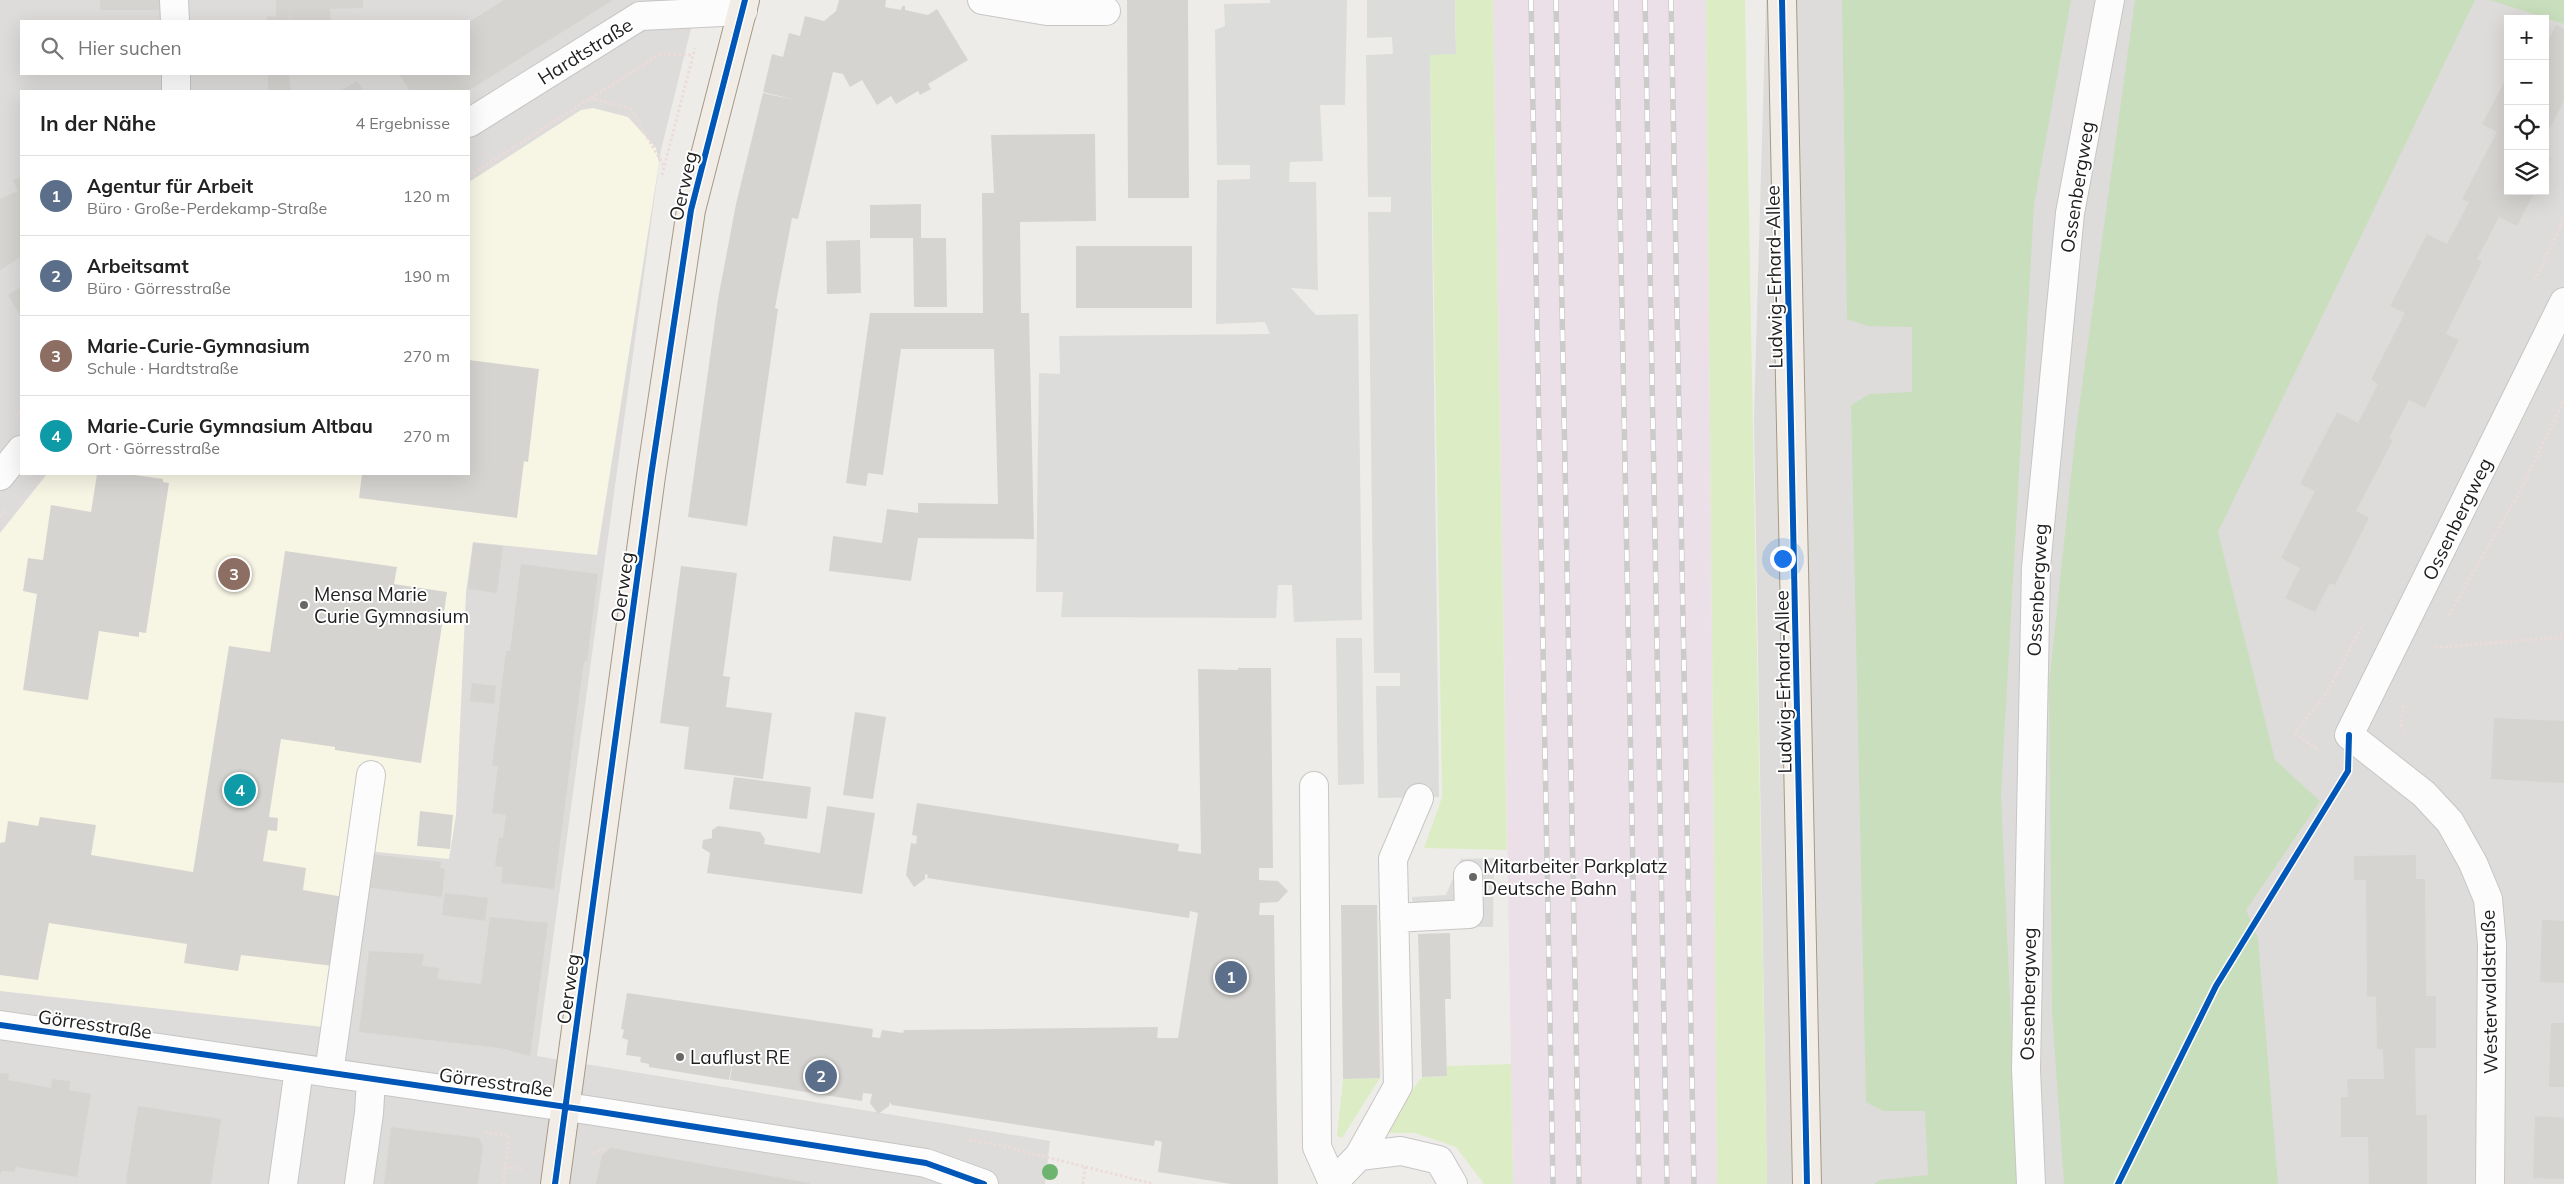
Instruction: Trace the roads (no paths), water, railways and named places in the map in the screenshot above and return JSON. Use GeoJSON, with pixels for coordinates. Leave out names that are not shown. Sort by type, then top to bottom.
{"type":"FeatureCollection","features":[{"type":"Feature","properties":{"kind":"main road","name":"Ludwig-Erhard-Allee"},"geometry":{"type":"LineString","coordinates":[[1782,0],[1807,1184]]}},
{"type":"Feature","properties":{"kind":"main road","name":"Oerweg"},"geometry":{"type":"LineString","coordinates":[[556,1178],[567,1108],[651,476],[691,210],[744,5]]}},
{"type":"Feature","properties":{"kind":"street"},"geometry":{"type":"LineString","coordinates":[[174,0],[175,20]]}},
{"type":"Feature","properties":{"kind":"street"},"geometry":{"type":"LineString","coordinates":[[982,0],[1047,11],[1106,11]]}},
{"type":"Feature","properties":{"kind":"street","name":"Ossenbergweg"},"geometry":{"type":"LineString","coordinates":[[2031,1184],[2026,1069],[2036,567],[2070,213],[2110,0]]}},
{"type":"Feature","properties":{"kind":"street","name":"Hardtstraße"},"geometry":{"type":"LineString","coordinates":[[470,123],[640,16],[744,5]]}},
{"type":"Feature","properties":{"kind":"street"},"geometry":{"type":"LineString","coordinates":[[176,75],[176,90]]}},
{"type":"Feature","properties":{"kind":"street","name":"Ossenbergweg"},"geometry":{"type":"LineString","coordinates":[[2350,735],[2564,302]]}},
{"type":"Feature","properties":{"kind":"street"},"geometry":{"type":"LineString","coordinates":[[0,476],[20,451]]}},
{"type":"Feature","properties":{"kind":"street","name":"Westerwaldstraße"},"geometry":{"type":"LineString","coordinates":[[2350,735],[2424,794],[2450,822],[2473,863],[2488,899],[2492,944],[2490,1184]]}},
{"type":"Feature","properties":{"kind":"street"},"geometry":{"type":"LineString","coordinates":[[329,1073],[371,775]]}},
{"type":"Feature","properties":{"kind":"street"},"geometry":{"type":"LineString","coordinates":[[1314,786],[1317,1148],[1333,1184],[1359,1156],[1398,1086],[1393,859],[1419,798]]}},
{"type":"Feature","properties":{"kind":"street"},"geometry":{"type":"LineString","coordinates":[[1394,918],[1469,914],[1468,875]]}},
{"type":"Feature","properties":{"kind":"street","name":"Görresstraße"},"geometry":{"type":"LineString","coordinates":[[0,1025],[299,1068],[926,1163],[984,1184]]}},
{"type":"Feature","properties":{"kind":"street"},"geometry":{"type":"LineString","coordinates":[[283,1184],[299,1068]]}},
{"type":"Feature","properties":{"kind":"street"},"geometry":{"type":"LineString","coordinates":[[359,1184],[369,1113],[371,1080]]}},
{"type":"Feature","properties":{"kind":"street"},"geometry":{"type":"LineString","coordinates":[[1359,1156],[1401,1151],[1439,1160],[1453,1184]]}},
{"type":"Feature","properties":{"kind":"railway"},"geometry":{"type":"LineString","coordinates":[[1531,0],[1553,1184]]}},
{"type":"Feature","properties":{"kind":"railway"},"geometry":{"type":"LineString","coordinates":[[1556,0],[1579,1184]]}},
{"type":"Feature","properties":{"kind":"railway"},"geometry":{"type":"LineString","coordinates":[[1616,0],[1639,1184]]}},
{"type":"Feature","properties":{"kind":"railway"},"geometry":{"type":"LineString","coordinates":[[1645,0],[1667,1184]]}},
{"type":"Feature","properties":{"kind":"railway"},"geometry":{"type":"LineString","coordinates":[[1671,0],[1694,1184]]}},
{"type":"Feature","properties":{"kind":"place","name":"Marie-Curie-Gymnasium"},"geometry":{"type":"Point","coordinates":[234,574]}},
{"type":"Feature","properties":{"kind":"place","name":"Mensa Marie Curie Gymnasium"},"geometry":{"type":"Point","coordinates":[304,605]}},
{"type":"Feature","properties":{"kind":"place","name":"Marie-Curie Gymnasium Altbau"},"geometry":{"type":"Point","coordinates":[240,790]}},
{"type":"Feature","properties":{"kind":"place","name":"Mitarbeiter Parkplatz Deutsche Bahn"},"geometry":{"type":"Point","coordinates":[1473,877]}},
{"type":"Feature","properties":{"kind":"place","name":"Agentur für Arbeit"},"geometry":{"type":"Point","coordinates":[1231,977]}},
{"type":"Feature","properties":{"kind":"place","name":"Lauflust RE"},"geometry":{"type":"Point","coordinates":[680,1057]}},
{"type":"Feature","properties":{"kind":"place","name":"Arbeitsamt"},"geometry":{"type":"Point","coordinates":[821,1076]}}]}
